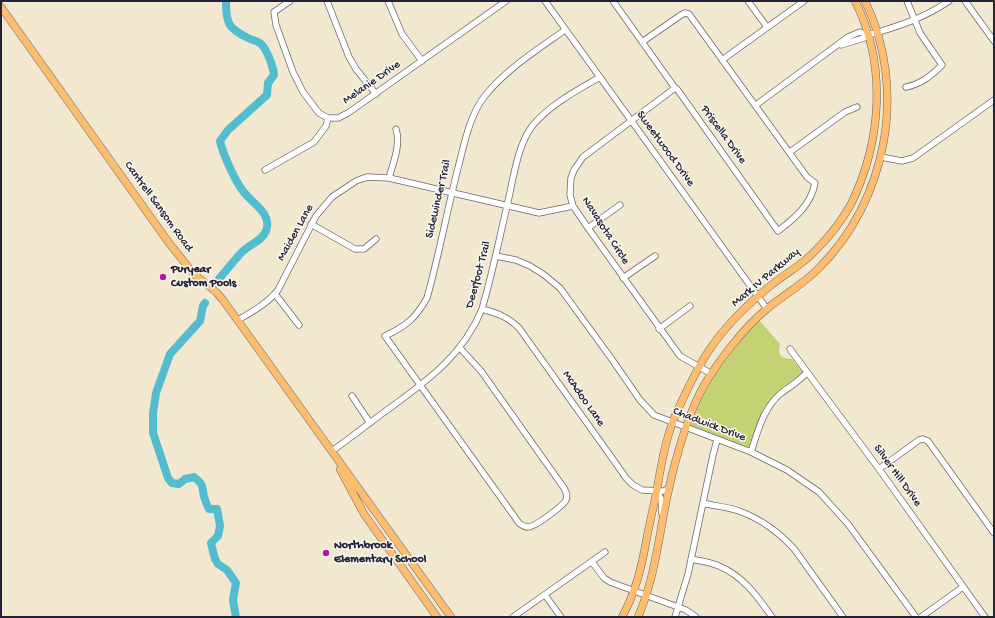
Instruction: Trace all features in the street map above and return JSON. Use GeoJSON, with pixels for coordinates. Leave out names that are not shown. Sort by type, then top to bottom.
{"type":"FeatureCollection","features":[{"type":"Feature","properties":{"kind":"main road","name":"Mark IV Parkway"},"geometry":{"type":"LineString","coordinates":[[622,617],[634,590],[641,568],[666,444],[679,407],[699,367],[711,348],[737,316],[758,297],[816,251],[850,205],[865,168],[873,140],[877,113],[877,87],[874,61],[868,35],[862,16],[854,1]]}},
{"type":"Feature","properties":{"kind":"main road","name":"Mark IV Parkway"},"geometry":{"type":"LineString","coordinates":[[638,617],[646,596],[655,564],[669,488],[685,428],[699,394],[743,332],[767,309],[818,270],[843,240],[860,215],[873,185],[881,157],[887,120],[888,97],[878,32],[872,14],[865,1]]}},
{"type":"Feature","properties":{"kind":"main road","name":"Cantrell Sansom Road"},"geometry":{"type":"LineString","coordinates":[[1,7],[168,243],[193,273],[216,292],[238,320],[451,617]]}},
{"type":"Feature","properties":{"kind":"main road","name":"Cantrell Sansom Road"},"geometry":{"type":"LineString","coordinates":[[332,451],[354,498],[366,518],[438,617]]}},
{"type":"Feature","properties":{"kind":"main road"},"geometry":{"type":"LineString","coordinates":[[366,518],[375,511]]}},
{"type":"Feature","properties":{"kind":"main road"},"geometry":{"type":"LineString","coordinates":[[427,603],[436,596]]}},
{"type":"Feature","properties":{"kind":"street"},"geometry":{"type":"LineString","coordinates":[[265,170],[314,142],[326,126],[328,118],[319,112],[303,92],[298,83],[276,25],[274,12],[290,1]]}},
{"type":"Feature","properties":{"kind":"street"},"geometry":{"type":"LineString","coordinates":[[327,1],[349,57],[356,69],[376,94]]}},
{"type":"Feature","properties":{"kind":"street"},"geometry":{"type":"LineString","coordinates":[[388,1],[402,34],[422,61]]}},
{"type":"Feature","properties":{"kind":"street","name":"Melanie Drive"},"geometry":{"type":"LineString","coordinates":[[328,118],[338,118],[348,113],[506,1]]}},
{"type":"Feature","properties":{"kind":"street","name":"Sweetwood Drive"},"geometry":{"type":"LineString","coordinates":[[545,1],[767,309]]}},
{"type":"Feature","properties":{"kind":"street","name":"Priscella Drive"},"geometry":{"type":"LineString","coordinates":[[613,1],[778,231],[800,214],[813,194],[816,183],[807,177],[790,152]]}},
{"type":"Feature","properties":{"kind":"street"},"geometry":{"type":"LineString","coordinates":[[748,1],[767,27]]}},
{"type":"Feature","properties":{"kind":"street"},"geometry":{"type":"LineString","coordinates":[[722,60],[804,1]]}},
{"type":"Feature","properties":{"kind":"street"},"geometry":{"type":"LineString","coordinates":[[906,87],[917,85],[942,65],[920,34],[907,1]]}},
{"type":"Feature","properties":{"kind":"street"},"geometry":{"type":"LineString","coordinates":[[756,105],[836,46],[915,20],[948,1]]}},
{"type":"Feature","properties":{"kind":"street"},"geometry":{"type":"LineString","coordinates":[[965,1],[994,41]]}},
{"type":"Feature","properties":{"kind":"street"},"geometry":{"type":"LineString","coordinates":[[642,42],[685,13],[689,14],[790,152],[845,112],[857,107]]}},
{"type":"Feature","properties":{"kind":"street","name":"Sidewinder Trail"},"geometry":{"type":"LineString","coordinates":[[421,384],[385,336],[402,328],[414,317],[426,298],[472,119],[483,98],[507,74],[566,30]]}},
{"type":"Feature","properties":{"kind":"street","name":"Deerfoot Trail"},"geometry":{"type":"LineString","coordinates":[[332,451],[421,384],[460,348],[477,323],[482,309],[521,150],[527,135],[533,125],[551,108],[600,77]]}},
{"type":"Feature","properties":{"kind":"street","name":"Navasota Circle"},"geometry":{"type":"LineString","coordinates":[[675,88],[583,157],[571,178],[570,195],[573,206],[588,228],[659,329],[680,356],[712,374]]}},
{"type":"Feature","properties":{"kind":"street"},"geometry":{"type":"LineString","coordinates":[[881,157],[896,161],[913,158],[994,100]]}},
{"type":"Feature","properties":{"kind":"street"},"geometry":{"type":"LineString","coordinates":[[389,178],[395,157],[398,135],[396,129]]}},
{"type":"Feature","properties":{"kind":"street","name":"Maiden Lane"},"geometry":{"type":"LineString","coordinates":[[238,320],[275,294],[316,216],[332,197],[356,181],[368,177],[389,178],[539,213],[573,206]]}},
{"type":"Feature","properties":{"kind":"street"},"geometry":{"type":"LineString","coordinates":[[588,228],[620,205]]}},
{"type":"Feature","properties":{"kind":"street"},"geometry":{"type":"LineString","coordinates":[[311,224],[355,249],[364,249],[376,239]]}},
{"type":"Feature","properties":{"kind":"street","name":"Chadwick Drive"},"geometry":{"type":"LineString","coordinates":[[496,256],[516,260],[530,266],[553,281],[560,288],[644,405],[654,415],[751,452],[787,470],[818,492],[848,524],[916,617]]}},
{"type":"Feature","properties":{"kind":"street"},"geometry":{"type":"LineString","coordinates":[[623,278],[655,256]]}},
{"type":"Feature","properties":{"kind":"street"},"geometry":{"type":"LineString","coordinates":[[275,294],[299,325]]}},
{"type":"Feature","properties":{"kind":"street"},"geometry":{"type":"LineString","coordinates":[[659,329],[690,306]]}},
{"type":"Feature","properties":{"kind":"street","name":"McAdoo Lane"},"geometry":{"type":"LineString","coordinates":[[482,309],[498,313],[508,318],[519,328],[626,478],[633,485],[642,490],[664,491],[669,488]]}},
{"type":"Feature","properties":{"kind":"street"},"geometry":{"type":"LineString","coordinates":[[421,384],[523,526],[530,526],[547,516],[566,500],[567,494],[564,488],[481,371],[460,348]]}},
{"type":"Feature","properties":{"kind":"street","name":"Silver Hill Drive"},"geometry":{"type":"LineString","coordinates":[[790,349],[879,469],[985,617]]}},
{"type":"Feature","properties":{"kind":"street"},"geometry":{"type":"LineString","coordinates":[[751,452],[760,423],[768,407],[780,394],[807,372]]}},
{"type":"Feature","properties":{"kind":"street"},"geometry":{"type":"LineString","coordinates":[[352,396],[370,423]]}},
{"type":"Feature","properties":{"kind":"street"},"geometry":{"type":"LineString","coordinates":[[674,617],[691,559],[717,440]]}},
{"type":"Feature","properties":{"kind":"street"},"geometry":{"type":"LineString","coordinates":[[879,469],[919,440],[928,441],[994,533]]}},
{"type":"Feature","properties":{"kind":"street"},"geometry":{"type":"LineString","coordinates":[[657,490],[661,499],[663,520]]}},
{"type":"Feature","properties":{"kind":"street"},"geometry":{"type":"LineString","coordinates":[[703,503],[738,510],[762,522],[776,532],[795,550],[843,617]]}},
{"type":"Feature","properties":{"kind":"street"},"geometry":{"type":"LineString","coordinates":[[513,617],[605,552]]}},
{"type":"Feature","properties":{"kind":"street"},"geometry":{"type":"LineString","coordinates":[[691,559],[718,565],[738,578],[756,594],[772,617]]}},
{"type":"Feature","properties":{"kind":"street"},"geometry":{"type":"LineString","coordinates":[[592,562],[604,578],[610,582],[686,610],[696,617]]}},
{"type":"Feature","properties":{"kind":"street"},"geometry":{"type":"LineString","coordinates":[[921,617],[963,587]]}},
{"type":"Feature","properties":{"kind":"street"},"geometry":{"type":"LineString","coordinates":[[545,595],[561,617]]}},
{"type":"Feature","properties":{"kind":"green space"},"geometry":{"type":"Polygon","coordinates":[[[759,320],[780,344],[779,351],[781,356],[792,359],[803,372],[779,391],[764,408],[749,448],[691,426],[702,398],[716,374],[736,346],[759,320]]]}},
{"type":"Feature","properties":{"kind":"waterway"},"geometry":{"type":"LineString","coordinates":[[219,279],[243,251],[262,237],[266,231],[267,225],[264,214],[236,181],[226,160],[220,141],[228,130],[267,95],[268,83],[274,75],[269,58],[263,46],[259,42],[248,38],[232,28],[228,20],[226,1]]}},
{"type":"Feature","properties":{"kind":"waterway"},"geometry":{"type":"LineString","coordinates":[[205,303],[200,321],[170,354],[156,393],[153,413],[153,433],[168,478],[172,483],[179,484],[185,479],[194,477],[202,486],[205,500],[209,509],[217,509],[220,526],[218,536],[211,543],[215,559],[218,564],[227,570],[236,583],[233,600],[236,617]]}},
{"type":"Feature","properties":{"kind":"place","name":"Puryear Custom Pools"},"geometry":{"type":"Point","coordinates":[163,277]}},
{"type":"Feature","properties":{"kind":"place","name":"Northbrook Elementary School"},"geometry":{"type":"Point","coordinates":[326,553]}}]}
